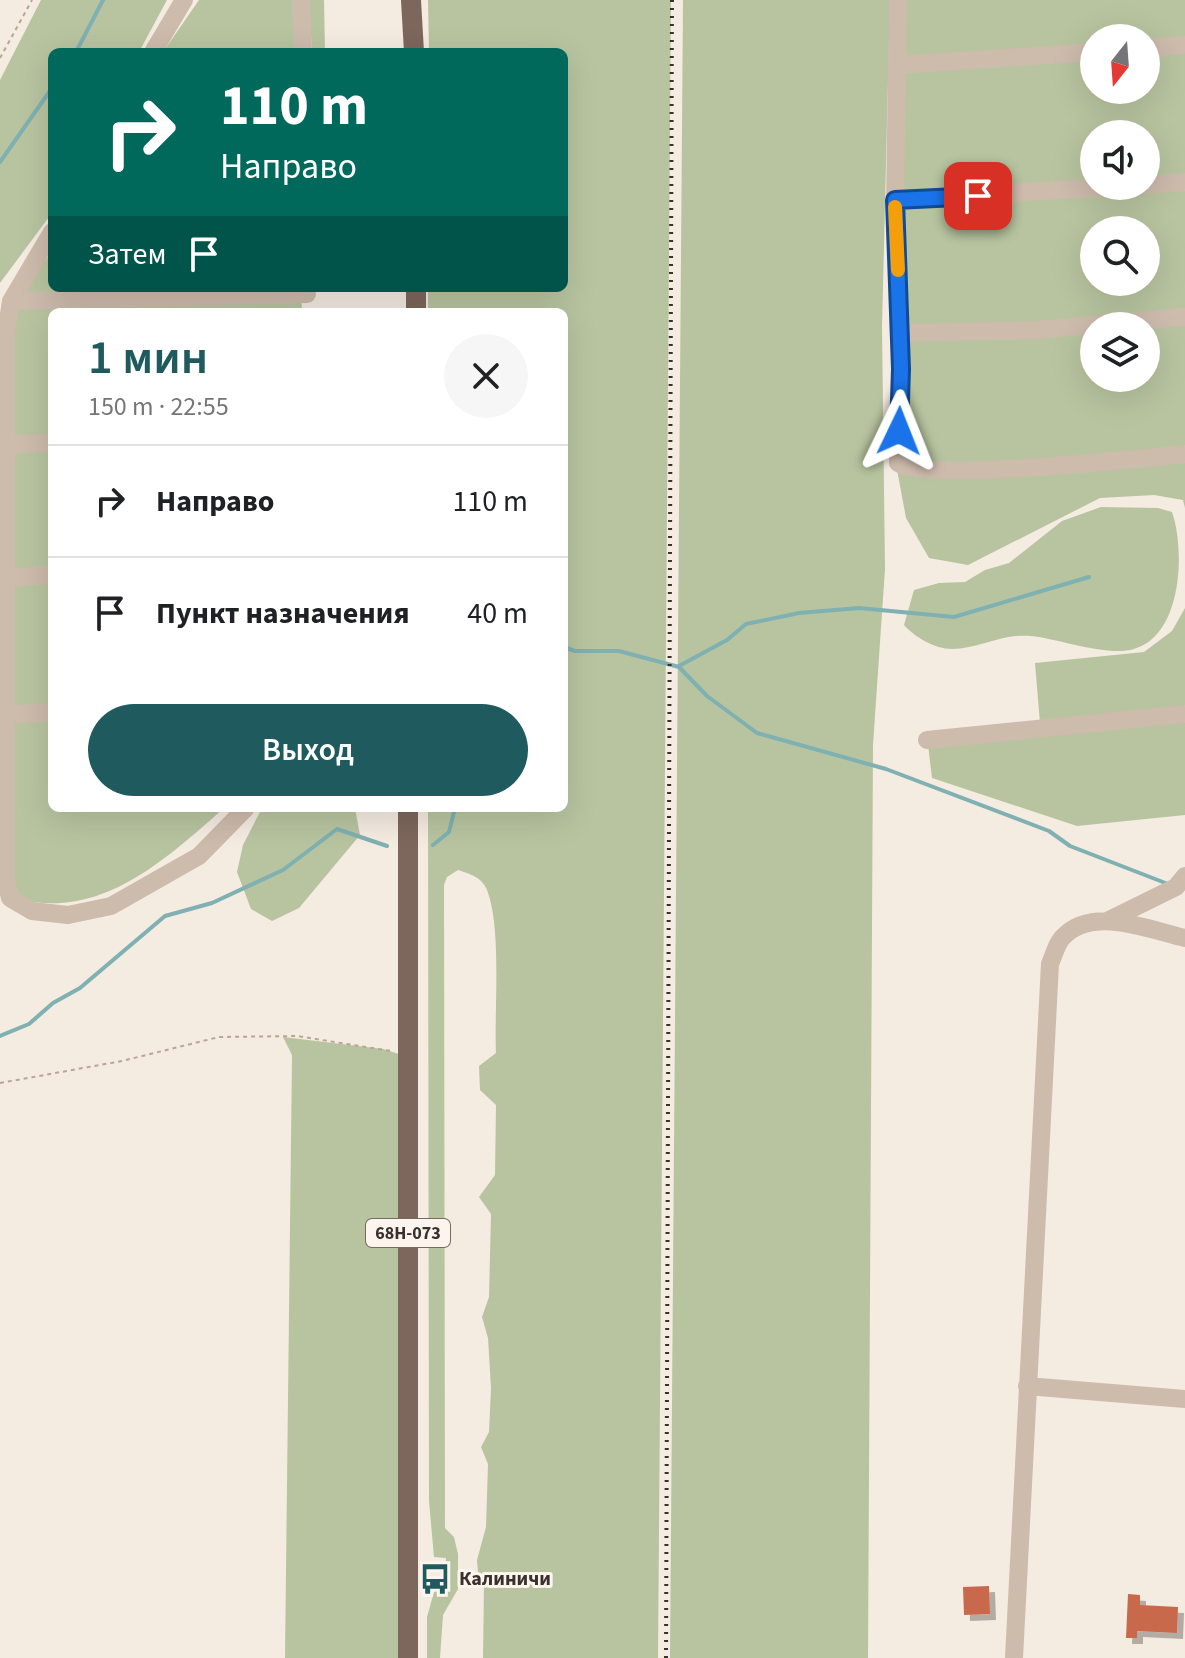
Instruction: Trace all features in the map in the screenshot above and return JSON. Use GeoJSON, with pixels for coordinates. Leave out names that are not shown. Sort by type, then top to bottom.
{"type":"FeatureCollection","features":[{"type":"Feature","properties":{"kind":"main road"},"geometry":{"type":"LineString","coordinates":[[411,0],[414,48]]}},
{"type":"Feature","properties":{"kind":"main road","name":"68Н-073"},"geometry":{"type":"LineString","coordinates":[[408,812],[408,1658]]}},
{"type":"Feature","properties":{"kind":"lane"},"geometry":{"type":"LineString","coordinates":[[155,48],[184,0]]}},
{"type":"Feature","properties":{"kind":"lane"},"geometry":{"type":"LineString","coordinates":[[301,0],[303,48]]}},
{"type":"Feature","properties":{"kind":"lane"},"geometry":{"type":"LineString","coordinates":[[898,0],[895,200],[900,333],[898,463],[906,470],[1088,465],[1185,454]]}},
{"type":"Feature","properties":{"kind":"lane"},"geometry":{"type":"LineString","coordinates":[[1160,47],[1185,45]]}},
{"type":"Feature","properties":{"kind":"lane"},"geometry":{"type":"LineString","coordinates":[[898,65],[1080,53]]}},
{"type":"Feature","properties":{"kind":"lane"},"geometry":{"type":"LineString","coordinates":[[1160,184],[1185,182]]}},
{"type":"Feature","properties":{"kind":"lane"},"geometry":{"type":"LineString","coordinates":[[895,200],[1080,189]]}},
{"type":"Feature","properties":{"kind":"lane"},"geometry":{"type":"LineString","coordinates":[[48,239],[11,301],[6,334],[2,445],[6,578],[6,881],[10,898],[32,911],[68,915],[111,906],[199,856],[242,812]]}},
{"type":"Feature","properties":{"kind":"lane"},"geometry":{"type":"LineString","coordinates":[[11,301],[307,298]]}},
{"type":"Feature","properties":{"kind":"lane"},"geometry":{"type":"LineString","coordinates":[[900,333],[1035,330],[1185,317]]}},
{"type":"Feature","properties":{"kind":"lane"},"geometry":{"type":"LineString","coordinates":[[2,445],[48,443]]}},
{"type":"Feature","properties":{"kind":"lane"},"geometry":{"type":"LineString","coordinates":[[6,578],[48,575]]}},
{"type":"Feature","properties":{"kind":"lane"},"geometry":{"type":"LineString","coordinates":[[5,715],[48,712]]}},
{"type":"Feature","properties":{"kind":"lane"},"geometry":{"type":"LineString","coordinates":[[927,740],[1185,714]]}},
{"type":"Feature","properties":{"kind":"lane"},"geometry":{"type":"LineString","coordinates":[[1107,921],[1176,887],[1185,876]]}},
{"type":"Feature","properties":{"kind":"lane"},"geometry":{"type":"LineString","coordinates":[[1014,1658],[1037,1231],[1045,994],[1050,964],[1063,936],[1084,923],[1107,921],[1185,938]]}},
{"type":"Feature","properties":{"kind":"lane"},"geometry":{"type":"LineString","coordinates":[[1027,1386],[1185,1399]]}},
{"type":"Feature","properties":{"kind":"path"},"geometry":{"type":"LineString","coordinates":[[0,58],[32,0]]}},
{"type":"Feature","properties":{"kind":"path"},"geometry":{"type":"LineString","coordinates":[[0,1083],[122,1061],[219,1037],[297,1036],[408,1054]]}},
{"type":"Feature","properties":{"kind":"green space"},"geometry":{"type":"Polygon","coordinates":[[[41,0],[167,0],[141,48],[48,48],[48,218],[0,283],[0,80],[41,0]]]}},
{"type":"Feature","properties":{"kind":"green space"},"geometry":{"type":"Polygon","coordinates":[[[199,0],[298,0],[298,48],[166,48],[199,0]]]}},
{"type":"Feature","properties":{"kind":"green space"},"geometry":{"type":"Polygon","coordinates":[[[309,0],[324,0],[325,48],[312,48],[309,0]]]}},
{"type":"Feature","properties":{"kind":"green space"},"geometry":{"type":"Polygon","coordinates":[[[428,0],[671,0],[658,1658],[483,1658],[484,1584],[478,1574],[477,1560],[486,1527],[488,1464],[481,1447],[489,1432],[491,1388],[488,1338],[482,1317],[489,1297],[491,1214],[479,1197],[495,1175],[496,1105],[480,1090],[479,1066],[496,1053],[496,947],[492,906],[487,890],[479,879],[458,870],[447,877],[444,885],[445,1528],[454,1537],[458,1554],[458,1589],[443,1615],[440,1658],[427,1658],[427,1617],[436,1585],[446,1585],[446,1558],[434,1557],[429,1501],[428,812],[568,812],[568,308],[428,308],[428,292],[568,292],[568,48],[429,48],[428,0]]]}},
{"type":"Feature","properties":{"kind":"green space"},"geometry":{"type":"Polygon","coordinates":[[[683,0],[890,0],[882,327],[885,569],[873,745],[868,1658],[670,1658],[683,0]]]}},
{"type":"Feature","properties":{"kind":"green space"},"geometry":{"type":"Polygon","coordinates":[[[905,0],[1185,0],[1185,508],[1183,500],[1154,495],[1100,498],[968,565],[929,558],[906,518],[896,464],[905,0]]]}},
{"type":"Feature","properties":{"kind":"green space"},"geometry":{"type":"Polygon","coordinates":[[[48,257],[48,292],[301,292],[302,308],[48,308],[48,812],[219,812],[179,847],[130,881],[77,901],[48,903],[18,899],[12,888],[11,323],[22,290],[48,257]]]}},
{"type":"Feature","properties":{"kind":"green space"},"geometry":{"type":"Polygon","coordinates":[[[1101,507],[1158,508],[1172,512],[1178,547],[1176,589],[1162,627],[1150,641],[1134,649],[1111,651],[1021,636],[952,649],[925,642],[904,625],[914,590],[939,583],[965,582],[985,570],[1009,563],[1062,521],[1101,507]]]}},
{"type":"Feature","properties":{"kind":"green space"},"geometry":{"type":"Polygon","coordinates":[[[1185,608],[1185,815],[1077,826],[932,778],[928,745],[1041,735],[1035,663],[1144,652],[1172,631],[1185,608]]]}},
{"type":"Feature","properties":{"kind":"green space"},"geometry":{"type":"Polygon","coordinates":[[[260,812],[356,812],[360,835],[299,908],[272,921],[251,909],[237,872],[243,845],[260,812]]]}},
{"type":"Feature","properties":{"kind":"green space"},"geometry":{"type":"Polygon","coordinates":[[[283,1037],[383,1049],[399,1054],[399,1658],[285,1658],[292,1055],[283,1037]]]}},
{"type":"Feature","properties":{"kind":"building"},"geometry":{"type":"Polygon","coordinates":[[[989,1586],[990,1614],[964,1615],[963,1587],[989,1586]]]}},
{"type":"Feature","properties":{"kind":"building"},"geometry":{"type":"Polygon","coordinates":[[[1128,1594],[1140,1595],[1140,1605],[1178,1607],[1177,1633],[1137,1631],[1137,1638],[1126,1638],[1128,1594]]]}},
{"type":"Feature","properties":{"kind":"waterway"},"geometry":{"type":"LineString","coordinates":[[78,48],[103,0]]}},
{"type":"Feature","properties":{"kind":"waterway"},"geometry":{"type":"LineString","coordinates":[[0,162],[48,94]]}},
{"type":"Feature","properties":{"kind":"waterway"},"geometry":{"type":"LineString","coordinates":[[679,666],[727,640],[746,624],[799,613],[859,608],[954,617],[1089,577]]}},
{"type":"Feature","properties":{"kind":"waterway"},"geometry":{"type":"LineString","coordinates":[[568,648],[619,651],[679,667],[707,696],[757,733],[886,769],[1049,831],[1070,846],[1168,884]]}},
{"type":"Feature","properties":{"kind":"waterway"},"geometry":{"type":"LineString","coordinates":[[433,845],[449,832],[454,812]]}},
{"type":"Feature","properties":{"kind":"waterway"},"geometry":{"type":"LineString","coordinates":[[0,1036],[29,1024],[53,1003],[80,988],[165,916],[212,903],[283,870],[337,829],[387,846]]}},
{"type":"Feature","properties":{"kind":"railway"},"geometry":{"type":"LineString","coordinates":[[666,1658],[672,0]]}},
{"type":"Feature","properties":{"kind":"slow traffic"},"geometry":{"type":"LineString","coordinates":[[895,207],[898,270]]}},
{"type":"Feature","properties":{"kind":"place","name":"Калиничи"},"geometry":{"type":"Point","coordinates":[435,1579]}},
{"type":"Feature","properties":{"kind":"route"},"geometry":{"type":"LineString","coordinates":[[899,431],[901,369],[895,200],[978,196]]}}]}
